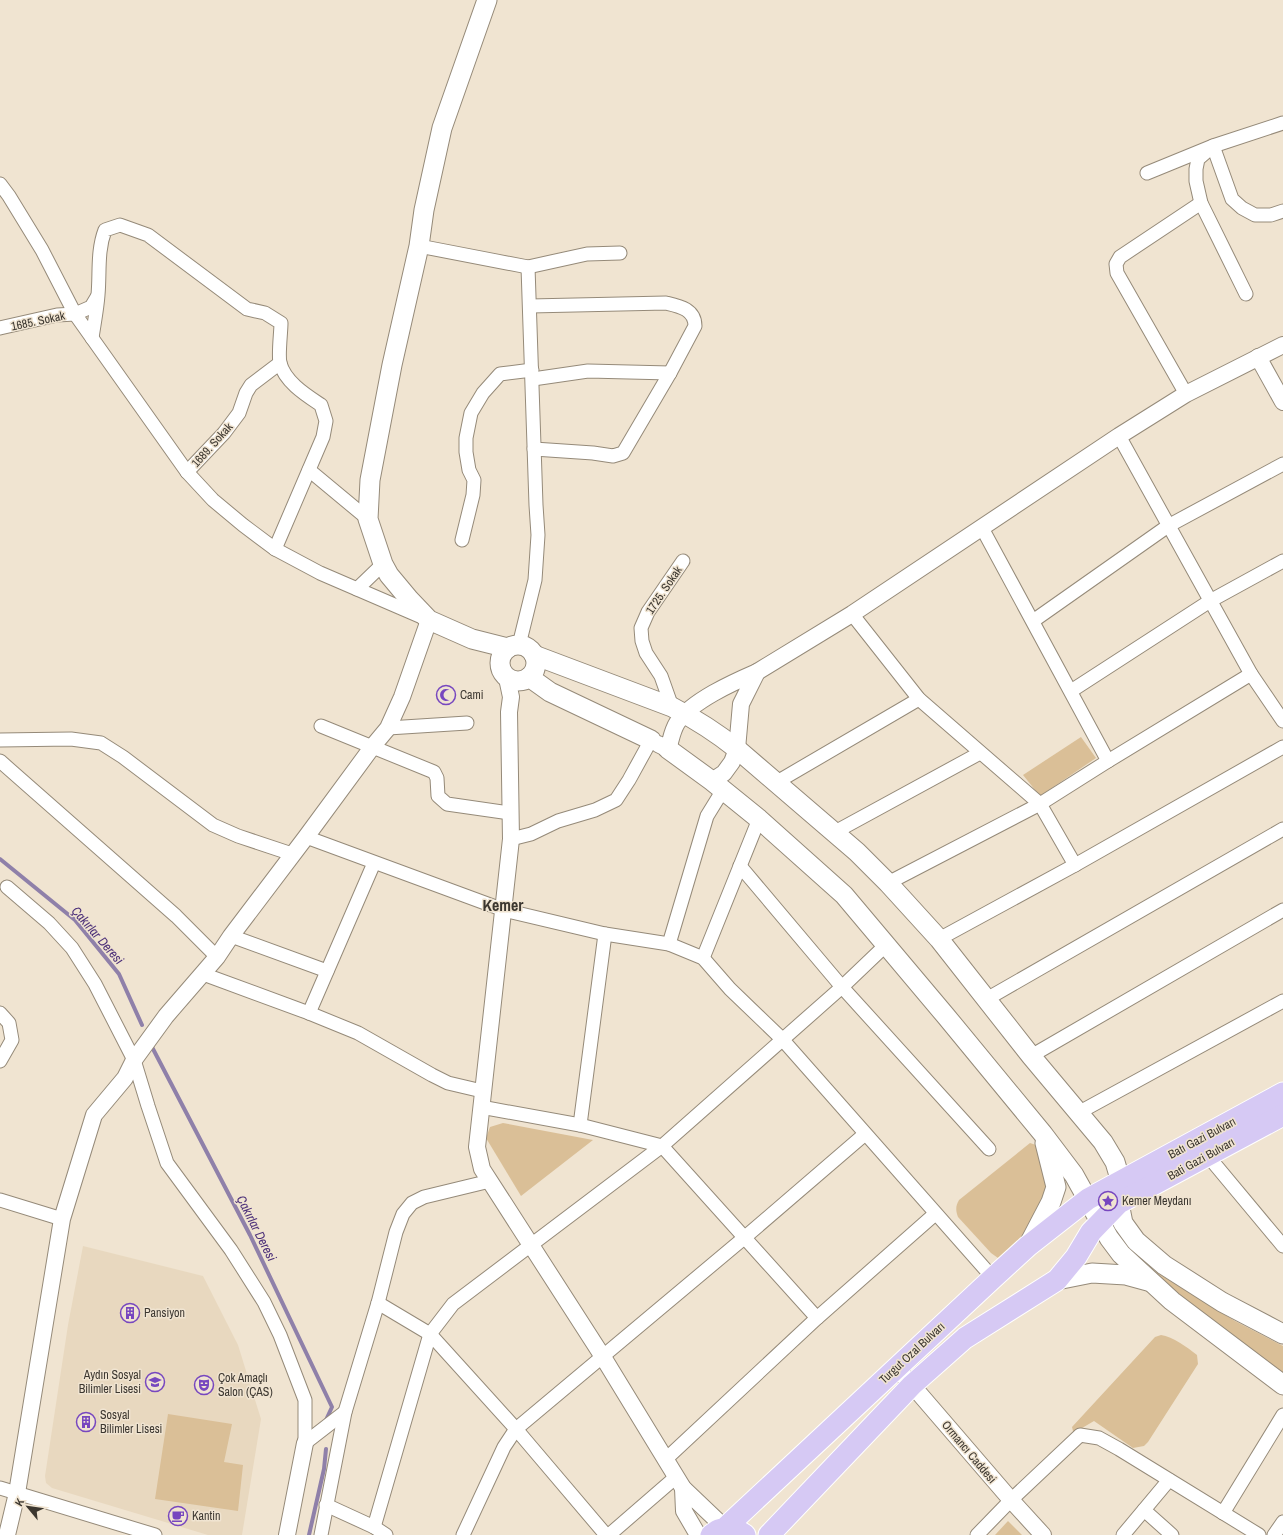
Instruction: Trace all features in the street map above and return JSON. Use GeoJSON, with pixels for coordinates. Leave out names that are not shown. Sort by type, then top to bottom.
{"type":"FeatureCollection","features":[{"type":"Feature","properties":{"kind":"main road"},"geometry":{"type":"LineString","coordinates":[[487,0],[442,128],[424,210],[419,246],[394,357],[370,480],[368,519],[383,564],[389,575],[408,599],[429,620],[472,639],[517,664],[550,692],[651,740]]}},
{"type":"Feature","properties":{"kind":"main road"},"geometry":{"type":"LineString","coordinates":[[517,664],[678,711],[724,739],[737,749],[777,782],[807,810],[835,832],[888,883],[939,939],[986,1000],[1102,1142],[1115,1162],[1121,1182],[1119,1203],[1123,1223],[1136,1241],[1164,1265],[1222,1302],[1283,1334]]}},
{"type":"Feature","properties":{"kind":"main road"},"geometry":{"type":"LineString","coordinates":[[668,749],[717,785],[758,819],[844,895],[1043,1134],[1074,1175],[1109,1238],[1121,1254],[1188,1314],[1283,1385]]}},
{"type":"Feature","properties":{"kind":"main road","name":"Batı Gazi Bulvarı"},"geometry":{"type":"LineString","coordinates":[[1121,1182],[1283,1093]]}},
{"type":"Feature","properties":{"kind":"main road","name":"Bati Gazi Bulvarı"},"geometry":{"type":"LineString","coordinates":[[1119,1203],[1283,1115]]}},
{"type":"Feature","properties":{"kind":"main road"},"geometry":{"type":"LineString","coordinates":[[1028,1246],[1051,1202],[1056,1186],[1043,1134]]}},
{"type":"Feature","properties":{"kind":"main road","name":"Turgut Ozal Bulvarı"},"geometry":{"type":"LineString","coordinates":[[718,1531],[1028,1246],[1088,1199],[1121,1182]]}},
{"type":"Feature","properties":{"kind":"main road","name":"Turgut Ozal Bulvarı"},"geometry":{"type":"LineString","coordinates":[[769,1535],[912,1385],[965,1338],[1057,1280],[1076,1256],[1091,1232],[1119,1203]]}},
{"type":"Feature","properties":{"kind":"main road"},"geometry":{"type":"LineString","coordinates":[[1057,1280],[1092,1273],[1126,1274],[1152,1283]]}},
{"type":"Feature","properties":{"kind":"main road"},"geometry":{"type":"LineString","coordinates":[[718,1531],[732,1528],[739,1530],[745,1535]]}},
{"type":"Feature","properties":{"kind":"street"},"geometry":{"type":"LineString","coordinates":[[1147,173],[1213,146],[1283,123]]}},
{"type":"Feature","properties":{"kind":"street"},"geometry":{"type":"LineString","coordinates":[[1213,146],[1198,159],[1196,181],[1201,203],[1246,294]]}},
{"type":"Feature","properties":{"kind":"street"},"geometry":{"type":"LineString","coordinates":[[1213,146],[1232,199],[1242,208],[1255,215],[1271,216],[1283,211]]}},
{"type":"Feature","properties":{"kind":"street"},"geometry":{"type":"LineString","coordinates":[[0,184],[42,250],[75,314],[187,472],[213,500],[275,549],[320,573],[429,620],[402,697],[388,728],[292,854],[217,957],[166,1016],[134,1060],[125,1078],[94,1115],[62,1218],[17,1493],[7,1535]]}},
{"type":"Feature","properties":{"kind":"street"},"geometry":{"type":"LineString","coordinates":[[1186,394],[1117,273],[1116,264],[1120,257],[1201,203]]}},
{"type":"Feature","properties":{"kind":"street"},"geometry":{"type":"LineString","coordinates":[[92,338],[98,295],[100,248],[105,230],[120,225],[148,235],[247,309],[265,313],[281,323],[280,363],[288,377],[299,390],[321,405],[326,421],[323,438],[275,549]]}},
{"type":"Feature","properties":{"kind":"street"},"geometry":{"type":"LineString","coordinates":[[419,246],[528,267],[587,254],[620,252]]}},
{"type":"Feature","properties":{"kind":"street"},"geometry":{"type":"LineString","coordinates":[[528,267],[538,535],[535,580],[517,664],[509,712],[510,813],[512,838],[476,1147],[482,1169],[603,1357],[680,1483],[718,1531]]}},
{"type":"Feature","properties":{"kind":"street"},"geometry":{"type":"LineString","coordinates":[[75,314],[91,307],[98,295]]}},
{"type":"Feature","properties":{"kind":"street"},"geometry":{"type":"LineString","coordinates":[[530,306],[666,303],[681,307],[690,313],[695,319],[695,326],[670,373],[623,453],[613,456],[593,453],[534,449]]}},
{"type":"Feature","properties":{"kind":"street","name":"1685. Sokak"},"geometry":{"type":"LineString","coordinates":[[0,328],[57,315],[75,314]]}},
{"type":"Feature","properties":{"kind":"street"},"geometry":{"type":"LineString","coordinates":[[512,838],[531,834],[558,821],[595,810],[616,800],[632,775],[651,740],[668,749],[672,734],[678,723],[678,711],[757,672],[852,614],[1119,436],[1186,394],[1283,345]]}},
{"type":"Feature","properties":{"kind":"street"},"geometry":{"type":"LineString","coordinates":[[1258,357],[1283,402]]}},
{"type":"Feature","properties":{"kind":"street","name":"1689. Sokak"},"geometry":{"type":"LineString","coordinates":[[187,472],[224,433],[239,413],[246,393],[251,385],[280,363]]}},
{"type":"Feature","properties":{"kind":"street"},"geometry":{"type":"LineString","coordinates":[[462,540],[473,495],[474,480],[469,470],[466,452],[466,438],[471,413],[483,393],[500,374],[532,375],[588,371],[670,373]]}},
{"type":"Feature","properties":{"kind":"street"},"geometry":{"type":"LineString","coordinates":[[1119,436],[1251,674],[1282,717]]}},
{"type":"Feature","properties":{"kind":"street"},"geometry":{"type":"LineString","coordinates":[[1033,620],[1168,526],[1283,464]]}},
{"type":"Feature","properties":{"kind":"street"},"geometry":{"type":"LineString","coordinates":[[309,470],[368,519]]}},
{"type":"Feature","properties":{"kind":"street"},"geometry":{"type":"LineString","coordinates":[[982,528],[1108,761]]}},
{"type":"Feature","properties":{"kind":"street","name":"1725. Sokak"},"geometry":{"type":"LineString","coordinates":[[678,711],[661,676],[646,653],[642,641],[641,628],[648,612],[683,561]]}},
{"type":"Feature","properties":{"kind":"street"},"geometry":{"type":"LineString","coordinates":[[1071,691],[1210,601],[1283,561]]}},
{"type":"Feature","properties":{"kind":"street"},"geometry":{"type":"LineString","coordinates":[[357,589],[383,564]]}},
{"type":"Feature","properties":{"kind":"street"},"geometry":{"type":"LineString","coordinates":[[852,614],[919,699],[1040,804],[1075,865]]}},
{"type":"Feature","properties":{"kind":"street"},"geometry":{"type":"LineString","coordinates":[[669,944],[717,785],[732,762],[737,749],[741,704],[757,672]]}},
{"type":"Feature","properties":{"kind":"street"},"geometry":{"type":"LineString","coordinates":[[888,883],[1040,804],[1251,674]]}},
{"type":"Feature","properties":{"kind":"street"},"geometry":{"type":"LineString","coordinates":[[777,782],[919,699]]}},
{"type":"Feature","properties":{"kind":"street"},"geometry":{"type":"LineString","coordinates":[[388,728],[467,723]]}},
{"type":"Feature","properties":{"kind":"street"},"geometry":{"type":"LineString","coordinates":[[322,726],[434,772],[437,778],[438,796],[447,804],[510,813]]}},
{"type":"Feature","properties":{"kind":"street"},"geometry":{"type":"LineString","coordinates":[[0,740],[71,739],[101,743],[123,757],[213,825],[238,836],[292,854]]}},
{"type":"Feature","properties":{"kind":"street"},"geometry":{"type":"LineString","coordinates":[[939,939],[1075,865],[1283,746]]}},
{"type":"Feature","properties":{"kind":"street"},"geometry":{"type":"LineString","coordinates":[[835,832],[980,753]]}},
{"type":"Feature","properties":{"kind":"street"},"geometry":{"type":"LineString","coordinates":[[0,761],[176,916],[217,957]]}},
{"type":"Feature","properties":{"kind":"street"},"geometry":{"type":"LineString","coordinates":[[703,958],[758,819]]}},
{"type":"Feature","properties":{"kind":"street"},"geometry":{"type":"LineString","coordinates":[[986,1000],[1283,829]]}},
{"type":"Feature","properties":{"kind":"street"},"geometry":{"type":"LineString","coordinates":[[306,837],[504,910],[605,934],[669,944],[703,958],[730,989],[782,1039],[993,1278]]}},
{"type":"Feature","properties":{"kind":"street"},"geometry":{"type":"LineString","coordinates":[[309,1013],[374,863]]}},
{"type":"Feature","properties":{"kind":"street"},"geometry":{"type":"LineString","coordinates":[[740,866],[842,987],[989,1149]]}},
{"type":"Feature","properties":{"kind":"street"},"geometry":{"type":"LineString","coordinates":[[7,887],[49,923],[72,948],[95,984],[134,1060],[167,1163],[231,1250],[264,1302],[280,1335],[305,1400],[305,1443],[287,1535]]}},
{"type":"Feature","properties":{"kind":"street"},"geometry":{"type":"LineString","coordinates":[[1031,1056],[1283,910]]}},
{"type":"Feature","properties":{"kind":"street"},"geometry":{"type":"LineString","coordinates":[[580,1125],[605,934]]}},
{"type":"Feature","properties":{"kind":"street"},"geometry":{"type":"LineString","coordinates":[[231,936],[327,971]]}},
{"type":"Feature","properties":{"kind":"street"},"geometry":{"type":"LineString","coordinates":[[374,1527],[430,1334],[453,1304],[662,1146],[842,987],[886,945]]}},
{"type":"Feature","properties":{"kind":"street"},"geometry":{"type":"LineString","coordinates":[[203,974],[309,1013],[358,1033],[432,1076],[482,1099],[662,1146],[817,1318]]}},
{"type":"Feature","properties":{"kind":"street"},"geometry":{"type":"LineString","coordinates":[[1078,1113],[1283,1001]]}},
{"type":"Feature","properties":{"kind":"street"},"geometry":{"type":"LineString","coordinates":[[0,1013],[9,1023],[12,1040],[0,1061]]}},
{"type":"Feature","properties":{"kind":"street"},"geometry":{"type":"LineString","coordinates":[[463,1535],[504,1447],[516,1429],[744,1238],[865,1134]]}},
{"type":"Feature","properties":{"kind":"street"},"geometry":{"type":"LineString","coordinates":[[1208,1156],[1283,1246]]}},
{"type":"Feature","properties":{"kind":"street"},"geometry":{"type":"LineString","coordinates":[[321,1535],[345,1412],[378,1303],[396,1232],[403,1214],[412,1203],[424,1197],[490,1181]]}},
{"type":"Feature","properties":{"kind":"street"},"geometry":{"type":"LineString","coordinates":[[0,1200],[62,1218]]}},
{"type":"Feature","properties":{"kind":"street"},"geometry":{"type":"LineString","coordinates":[[666,1460],[817,1318],[935,1214]]}},
{"type":"Feature","properties":{"kind":"street"},"geometry":{"type":"LineString","coordinates":[[378,1303],[430,1334],[516,1429],[607,1535],[680,1483]]}},
{"type":"Feature","properties":{"kind":"street","name":"Ormancı Caddesi"},"geometry":{"type":"LineString","coordinates":[[896,1368],[1043,1535]]}},
{"type":"Feature","properties":{"kind":"street"},"geometry":{"type":"LineString","coordinates":[[305,1443],[345,1412]]}},
{"type":"Feature","properties":{"kind":"street"},"geometry":{"type":"LineString","coordinates":[[1223,1513],[1283,1415]]}},
{"type":"Feature","properties":{"kind":"street"},"geometry":{"type":"LineString","coordinates":[[976,1535],[1080,1435],[1100,1438],[1259,1535]]}},
{"type":"Feature","properties":{"kind":"street"},"geometry":{"type":"LineString","coordinates":[[1123,1535],[1169,1480]]}},
{"type":"Feature","properties":{"kind":"street"},"geometry":{"type":"LineString","coordinates":[[680,1483],[684,1511],[698,1535]]}},
{"type":"Feature","properties":{"kind":"street"},"geometry":{"type":"LineString","coordinates":[[0,1488],[128,1531],[155,1535]]}},
{"type":"Feature","properties":{"kind":"street"},"geometry":{"type":"LineString","coordinates":[[326,1505],[374,1527],[386,1535]]}},
{"type":"Feature","properties":{"kind":"street"},"geometry":{"type":"LineString","coordinates":[[1144,1510],[1172,1535]]}},
{"type":"Feature","properties":{"kind":"street"},"geometry":{"type":"LineString","coordinates":[[1274,1535],[1283,1522]]}},
{"type":"Feature","properties":{"kind":"shaded area"},"geometry":{"type":"Polygon","coordinates":[[[1081,737],[1096,758],[1040,796],[1023,775],[1081,737]]]}},
{"type":"Feature","properties":{"kind":"shaded area"},"geometry":{"type":"Polygon","coordinates":[[[503,1123],[593,1140],[521,1196],[486,1138],[490,1127],[503,1123]]]}},
{"type":"Feature","properties":{"kind":"shaded area"},"geometry":{"type":"Polygon","coordinates":[[[1030,1143],[1036,1145],[1050,1189],[1033,1227],[1007,1255],[998,1258],[991,1253],[958,1217],[956,1207],[959,1200],[1030,1143]]]}},
{"type":"Feature","properties":{"kind":"shaded area"},"geometry":{"type":"Polygon","coordinates":[[[1119,1231],[1148,1267],[1235,1321],[1283,1346],[1283,1373],[1277,1371],[1156,1279],[1116,1235],[1119,1231]]]}},
{"type":"Feature","properties":{"kind":"shaded area","name":"Aydın Sosyal Bilimler Lisesi"},"geometry":{"type":"Polygon","coordinates":[[[83,1246],[203,1276],[238,1345],[261,1419],[242,1535],[208,1535],[52,1488],[46,1483],[45,1476],[68,1325],[83,1246]]]}},
{"type":"Feature","properties":{"kind":"shaded area"},"geometry":{"type":"Polygon","coordinates":[[[1161,1335],[1175,1340],[1197,1355],[1198,1364],[1148,1442],[1144,1446],[1133,1448],[1094,1421],[1077,1431],[1073,1431],[1072,1427],[1155,1337],[1161,1335]]]}},
{"type":"Feature","properties":{"kind":"shaded area"},"geometry":{"type":"Polygon","coordinates":[[[168,1414],[232,1424],[224,1462],[243,1465],[238,1511],[155,1499],[168,1414]]]}},
{"type":"Feature","properties":{"kind":"shaded area"},"geometry":{"type":"Polygon","coordinates":[[[1008,1521],[1022,1535],[995,1535],[1008,1521]]]}},
{"type":"Feature","properties":{"kind":"waterway","name":"Çakırlar Deresi"},"geometry":{"type":"LineString","coordinates":[[0,859],[75,920],[119,974],[142,1025]]}},
{"type":"Feature","properties":{"kind":"waterway","name":"Çakırlar Deresi"},"geometry":{"type":"LineString","coordinates":[[152,1047],[250,1235],[332,1407],[326,1420]]}},
{"type":"Feature","properties":{"kind":"waterway","name":"Çakırlar Deresi"},"geometry":{"type":"LineString","coordinates":[[309,1535],[324,1469],[326,1449]]}},
{"type":"Feature","properties":{"kind":"place","name":"Cami"},"geometry":{"type":"Point","coordinates":[446,695]}},
{"type":"Feature","properties":{"kind":"place","name":"Kemer Meydanı"},"geometry":{"type":"Point","coordinates":[1108,1201]}},
{"type":"Feature","properties":{"kind":"place","name":"Pansiyon"},"geometry":{"type":"Point","coordinates":[130,1313]}},
{"type":"Feature","properties":{"kind":"place","name":"Aydın Sosyal Bilimler Lisesi"},"geometry":{"type":"Point","coordinates":[155,1382]}},
{"type":"Feature","properties":{"kind":"place","name":"Çok Amaçlı Salon (ÇAS)"},"geometry":{"type":"Point","coordinates":[204,1385]}},
{"type":"Feature","properties":{"kind":"place","name":"Sosyal Bilimler Lisesi"},"geometry":{"type":"Point","coordinates":[86,1422]}},
{"type":"Feature","properties":{"kind":"place","name":"Kantin"},"geometry":{"type":"Point","coordinates":[178,1516]}},
{"type":"Feature","properties":{"kind":"district","name":"Kemer"},"geometry":{"type":"Point","coordinates":[503,905]}}]}
